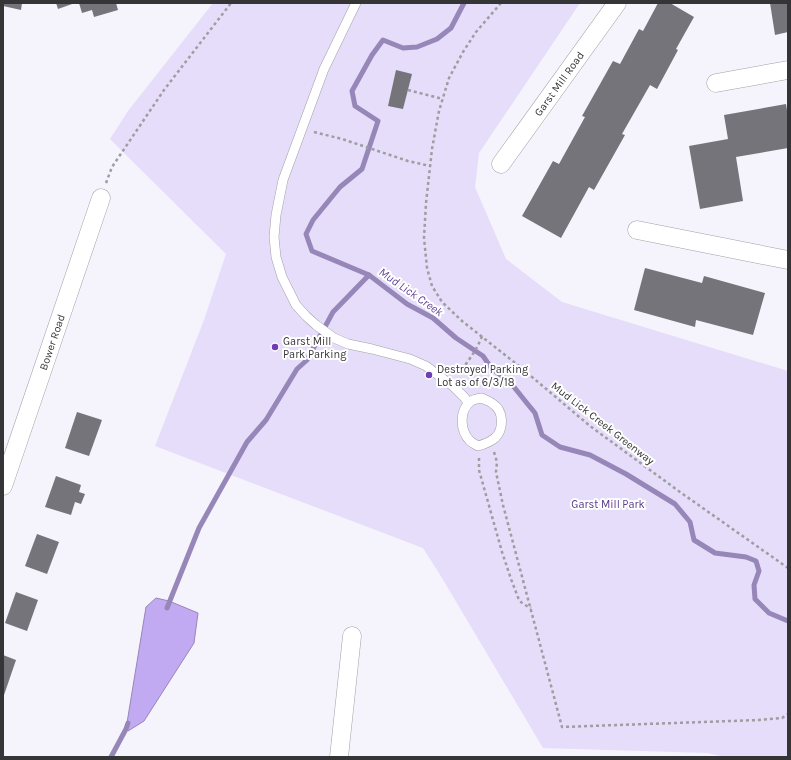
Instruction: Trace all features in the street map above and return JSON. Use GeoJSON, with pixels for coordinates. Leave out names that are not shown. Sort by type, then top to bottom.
{"type":"FeatureCollection","features":[{"type":"Feature","properties":{"kind":"street","name":"Garst Mill Road"},"geometry":{"type":"LineString","coordinates":[[501,164],[617,3]]}},
{"type":"Feature","properties":{"kind":"street"},"geometry":{"type":"LineString","coordinates":[[716,82],[788,70]]}},
{"type":"Feature","properties":{"kind":"street","name":"Bower Road"},"geometry":{"type":"LineString","coordinates":[[3,486],[101,198]]}},
{"type":"Feature","properties":{"kind":"street"},"geometry":{"type":"LineString","coordinates":[[637,230],[788,260]]}},
{"type":"Feature","properties":{"kind":"street"},"geometry":{"type":"LineString","coordinates":[[339,757],[352,636]]}},
{"type":"Feature","properties":{"kind":"lane"},"geometry":{"type":"LineString","coordinates":[[356,3],[324,69],[283,180],[276,215],[274,237],[276,257],[282,277],[296,305],[316,325],[334,338],[348,344],[410,359],[426,366],[450,383],[460,392],[468,403]]}},
{"type":"Feature","properties":{"kind":"lane"},"geometry":{"type":"LineString","coordinates":[[482,398],[494,404],[501,412],[502,423],[497,436],[488,443],[478,446],[470,441],[465,434],[462,422],[464,412],[468,403],[475,399],[482,398]]}},
{"type":"Feature","properties":{"kind":"path"},"geometry":{"type":"LineString","coordinates":[[101,198],[112,167],[129,141],[164,90],[231,3]]}},
{"type":"Feature","properties":{"kind":"path","name":"Mud Lick Creek Greenway"},"geometry":{"type":"LineString","coordinates":[[501,3],[476,32],[463,52],[449,78],[439,111],[432,149],[426,202],[424,238],[427,268],[432,286],[442,302],[462,321],[519,366],[590,426],[788,568]]}},
{"type":"Feature","properties":{"kind":"path"},"geometry":{"type":"LineString","coordinates":[[408,90],[443,99]]}},
{"type":"Feature","properties":{"kind":"path"},"geometry":{"type":"LineString","coordinates":[[302,128],[356,143],[408,161],[430,166]]}},
{"type":"Feature","properties":{"kind":"path"},"geometry":{"type":"LineString","coordinates":[[450,383],[470,359],[482,336]]}},
{"type":"Feature","properties":{"kind":"path"},"geometry":{"type":"LineString","coordinates":[[488,443],[496,456],[496,472],[503,505],[562,727],[759,720],[782,718],[788,714]]}},
{"type":"Feature","properties":{"kind":"path"},"geometry":{"type":"LineString","coordinates":[[478,446],[479,470],[502,552],[519,600],[531,608]]}},
{"type":"Feature","properties":{"kind":"green space","name":"Garst Mill Park"},"geometry":{"type":"Polygon","coordinates":[[[213,3],[580,3],[479,153],[475,187],[506,259],[562,302],[788,371],[788,757],[724,757],[708,753],[543,748],[423,548],[155,446],[204,320],[226,254],[110,139],[128,111],[213,3]]]}},
{"type":"Feature","properties":{"kind":"shaded area"},"geometry":{"type":"Polygon","coordinates":[[[156,598],[169,601],[198,613],[194,643],[144,721],[128,731],[126,729],[146,607],[156,598]]]}},
{"type":"Feature","properties":{"kind":"building"},"geometry":{"type":"Polygon","coordinates":[[[3,3],[22,3],[21,10],[3,6],[3,3]]]}},
{"type":"Feature","properties":{"kind":"building"},"geometry":{"type":"Polygon","coordinates":[[[56,3],[75,3],[58,9],[56,3]]]}},
{"type":"Feature","properties":{"kind":"building"},"geometry":{"type":"Polygon","coordinates":[[[79,3],[116,3],[118,10],[94,17],[92,10],[82,13],[79,3]]]}},
{"type":"Feature","properties":{"kind":"building"},"geometry":{"type":"Polygon","coordinates":[[[658,3],[670,3],[694,17],[676,49],[678,50],[657,89],[650,85],[622,134],[625,135],[594,190],[589,187],[561,238],[522,216],[553,161],[559,164],[585,117],[582,116],[613,61],[620,64],[639,29],[643,31],[658,3]]]}},
{"type":"Feature","properties":{"kind":"building"},"geometry":{"type":"Polygon","coordinates":[[[770,3],[788,3],[788,32],[775,35],[770,3]]]}},
{"type":"Feature","properties":{"kind":"building"},"geometry":{"type":"Polygon","coordinates":[[[396,70],[412,74],[403,109],[388,106],[396,70]]]}},
{"type":"Feature","properties":{"kind":"building"},"geometry":{"type":"Polygon","coordinates":[[[786,104],[787,110],[788,109],[788,148],[736,157],[743,201],[700,209],[689,146],[728,139],[724,115],[786,104]]]}},
{"type":"Feature","properties":{"kind":"building"},"geometry":{"type":"Polygon","coordinates":[[[645,268],[702,283],[704,276],[765,293],[753,335],[696,320],[695,327],[634,310],[645,268]]]}},
{"type":"Feature","properties":{"kind":"building"},"geometry":{"type":"Polygon","coordinates":[[[77,412],[102,420],[89,456],[65,448],[77,412]]]}},
{"type":"Feature","properties":{"kind":"building"},"geometry":{"type":"Polygon","coordinates":[[[56,476],[81,485],[79,492],[85,494],[81,504],[75,502],[71,515],[45,507],[56,476]]]}},
{"type":"Feature","properties":{"kind":"building"},"geometry":{"type":"Polygon","coordinates":[[[37,534],[59,542],[47,574],[25,566],[37,534]]]}},
{"type":"Feature","properties":{"kind":"building"},"geometry":{"type":"Polygon","coordinates":[[[16,592],[38,600],[27,631],[5,623],[16,592]]]}},
{"type":"Feature","properties":{"kind":"building"},"geometry":{"type":"Polygon","coordinates":[[[3,655],[16,660],[3,698],[3,655]]]}},
{"type":"Feature","properties":{"kind":"waterway","name":"Mud Lick Creek"},"geometry":{"type":"LineString","coordinates":[[464,3],[451,28],[437,39],[417,47],[403,48],[383,40],[372,55],[352,91],[355,106],[378,121],[362,169],[340,187],[313,220],[306,234],[312,251],[369,275],[407,304],[433,318],[456,338],[483,356],[492,369],[510,382],[535,413],[542,435],[560,447],[590,455],[626,474],[675,504],[690,522],[694,540],[715,553],[746,557],[756,561],[759,571],[754,585],[755,599],[769,613],[788,621]]}},
{"type":"Feature","properties":{"kind":"waterway"},"geometry":{"type":"LineString","coordinates":[[167,608],[199,528],[247,442],[266,420],[297,369],[307,360],[333,312],[369,275]]}},
{"type":"Feature","properties":{"kind":"waterway"},"geometry":{"type":"LineString","coordinates":[[111,757],[128,723]]}},
{"type":"Feature","properties":{"kind":"place","name":"Garst Mill Park Parking"},"geometry":{"type":"Point","coordinates":[275,347]}},
{"type":"Feature","properties":{"kind":"place","name":"Destroyed Parking Lot as of 6/3/18"},"geometry":{"type":"Point","coordinates":[429,375]}}]}
